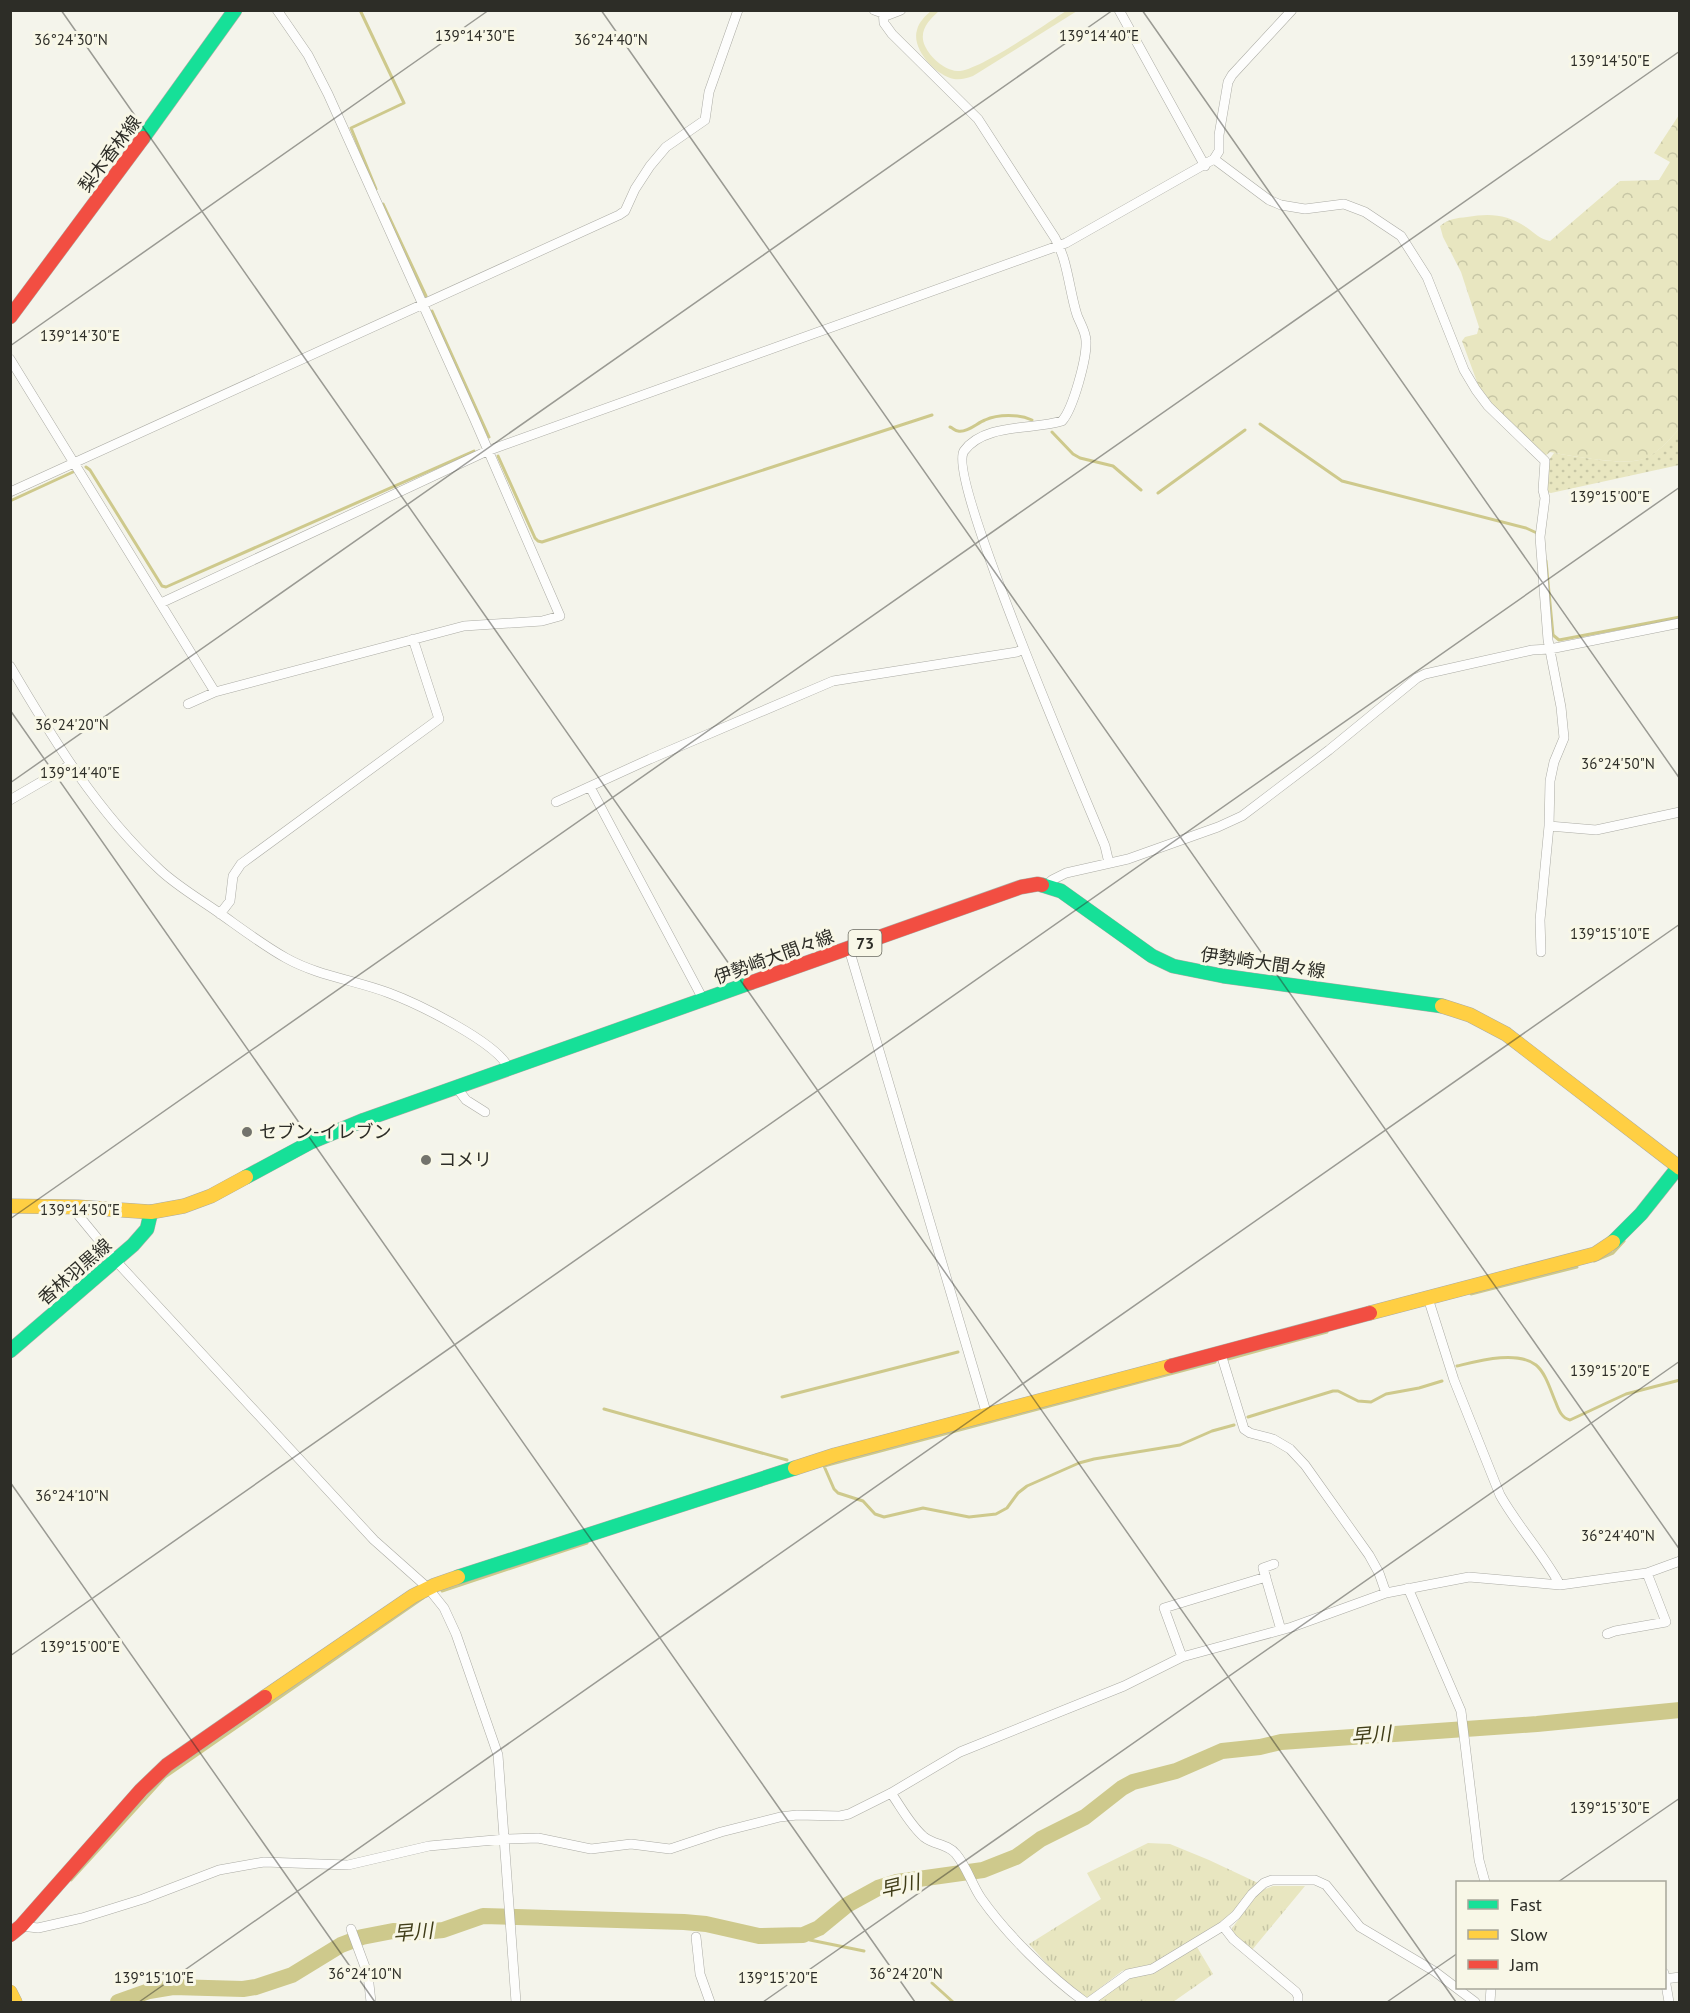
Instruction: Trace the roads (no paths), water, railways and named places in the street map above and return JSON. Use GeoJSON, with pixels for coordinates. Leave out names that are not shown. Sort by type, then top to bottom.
{"type":"FeatureCollection","features":[{"type":"Feature","properties":{"kind":"main road","name":"梨木香林線"},"geometry":{"type":"LineString","coordinates":[[10,317],[156,121],[235,10]]}},
{"type":"Feature","properties":{"kind":"main road","name":"伊勢崎大間々線"},"geometry":{"type":"LineString","coordinates":[[10,1206],[78,1207],[152,1212],[201,1201],[311,1142],[343,1128],[1021,887],[1038,884],[1054,888],[1072,897],[1152,956],[1173,966],[1223,976],[1428,1003],[1455,1008],[1477,1016],[1515,1041],[1679,1167]]}},
{"type":"Feature","properties":{"kind":"main road"},"geometry":{"type":"LineString","coordinates":[[10,1935],[21,1926],[141,1790],[167,1766],[428,1588],[835,1455],[1583,1258],[1604,1249],[1625,1231],[1679,1167]]}},
{"type":"Feature","properties":{"kind":"main road","name":"香林羽黒線"},"geometry":{"type":"LineString","coordinates":[[10,1351],[141,1237],[150,1224],[152,1212]]}},
{"type":"Feature","properties":{"kind":"main road"},"geometry":{"type":"LineString","coordinates":[[10,1992],[15,2002]]}},
{"type":"Feature","properties":{"kind":"street"},"geometry":{"type":"LineString","coordinates":[[188,704],[215,692],[464,626],[542,621],[560,616],[474,418],[318,74],[308,55],[277,10]]}},
{"type":"Feature","properties":{"kind":"street"},"geometry":{"type":"LineString","coordinates":[[10,492],[620,215],[625,211],[640,181],[666,147],[705,120],[712,83],[738,10]]}},
{"type":"Feature","properties":{"kind":"street"},"geometry":{"type":"LineString","coordinates":[[880,12],[888,15],[901,10]]}},
{"type":"Feature","properties":{"kind":"street"},"geometry":{"type":"LineString","coordinates":[[1119,10],[1204,166]]}},
{"type":"Feature","properties":{"kind":"street"},"geometry":{"type":"LineString","coordinates":[[161,603],[487,451],[1066,243],[1214,159],[1219,151],[1220,127],[1228,82],[1292,10]]}},
{"type":"Feature","properties":{"kind":"street"},"geometry":{"type":"LineString","coordinates":[[880,12],[892,34],[978,118],[1059,245],[1076,313],[1086,342],[1072,405],[1062,421],[994,432],[972,443],[962,454],[964,479],[1023,649],[1105,846],[1109,863]]}},
{"type":"Feature","properties":{"kind":"street"},"geometry":{"type":"LineString","coordinates":[[1214,159],[1275,203],[1305,209],[1344,204],[1365,212],[1401,236],[1427,277],[1464,370],[1476,390],[1488,406],[1545,461],[1543,490],[1545,498],[1539,537],[1550,649],[1561,707],[1564,738],[1554,762],[1550,781],[1549,826],[1540,920],[1541,952]]}},
{"type":"Feature","properties":{"kind":"street"},"geometry":{"type":"LineString","coordinates":[[10,359],[215,692]]}},
{"type":"Feature","properties":{"kind":"street"},"geometry":{"type":"LineString","coordinates":[[1046,886],[1066,873],[1128,859],[1218,827],[1242,816],[1425,674],[1532,650],[1550,649],[1680,623]]}},
{"type":"Feature","properties":{"kind":"street"},"geometry":{"type":"LineString","coordinates":[[220,914],[230,901],[233,876],[241,864],[438,719],[413,639]]}},
{"type":"Feature","properties":{"kind":"street"},"geometry":{"type":"LineString","coordinates":[[556,802],[833,681],[1017,652],[1023,649]]}},
{"type":"Feature","properties":{"kind":"street"},"geometry":{"type":"LineString","coordinates":[[10,666],[70,765],[116,824],[158,869],[274,951],[302,966],[389,992],[457,1027],[501,1056],[507,1062],[509,1069]]}},
{"type":"Feature","properties":{"kind":"street"},"geometry":{"type":"LineString","coordinates":[[10,800],[70,765]]}},
{"type":"Feature","properties":{"kind":"street"},"geometry":{"type":"LineString","coordinates":[[591,787],[704,1001]]}},
{"type":"Feature","properties":{"kind":"street"},"geometry":{"type":"LineString","coordinates":[[1549,826],[1596,830],[1680,812]]}},
{"type":"Feature","properties":{"kind":"street"},"geometry":{"type":"LineString","coordinates":[[849,949],[987,1415]]}},
{"type":"Feature","properties":{"kind":"street"},"geometry":{"type":"LineString","coordinates":[[457,1088],[466,1100],[485,1112]]}},
{"type":"Feature","properties":{"kind":"street"},"geometry":{"type":"LineString","coordinates":[[78,1207],[79,1216],[116,1261],[374,1539],[428,1588],[444,1608],[456,1634],[498,1755],[516,2002]]}},
{"type":"Feature","properties":{"kind":"street"},"geometry":{"type":"LineString","coordinates":[[1428,1298],[1454,1380],[1500,1495],[1560,1585]]}},
{"type":"Feature","properties":{"kind":"street"},"geometry":{"type":"LineString","coordinates":[[1221,1354],[1247,1432],[1273,1439],[1282,1444],[1305,1465],[1369,1555],[1386,1593]]}},
{"type":"Feature","properties":{"kind":"street"},"geometry":{"type":"LineString","coordinates":[[21,1926],[38,1928],[82,1918],[169,1890],[219,1870],[244,1865],[286,1862],[348,1864],[429,1846],[505,1839],[538,1838],[591,1849],[632,1844],[670,1849],[721,1832],[780,1817],[840,1816],[849,1814],[891,1792],[960,1752],[1124,1686],[1182,1657],[1310,1622],[1386,1593],[1468,1577],[1560,1585],[1647,1573],[1680,1561]]}},
{"type":"Feature","properties":{"kind":"street"},"geometry":{"type":"LineString","coordinates":[[1274,1564],[1263,1568],[1281,1630]]}},
{"type":"Feature","properties":{"kind":"street"},"geometry":{"type":"LineString","coordinates":[[1607,1634],[1666,1622],[1647,1573]]}},
{"type":"Feature","properties":{"kind":"street"},"geometry":{"type":"LineString","coordinates":[[1182,1657],[1164,1608],[1266,1577]]}},
{"type":"Feature","properties":{"kind":"street"},"geometry":{"type":"LineString","coordinates":[[1408,1588],[1460,1706],[1479,1860],[1485,1881]]}},
{"type":"Feature","properties":{"kind":"street"},"geometry":{"type":"LineString","coordinates":[[891,1792],[924,1836],[948,1848],[958,1857],[986,1904],[1034,1958],[1064,1987],[1087,2002],[1128,1974],[1152,1969],[1223,1926],[1236,1916],[1252,1894],[1264,1883],[1272,1880],[1320,1881],[1330,1889],[1360,1927],[1434,1971],[1456,1988]]}},
{"type":"Feature","properties":{"kind":"street"},"geometry":{"type":"LineString","coordinates":[[1223,1926],[1233,1939],[1296,1992],[1299,2002]]}},
{"type":"Feature","properties":{"kind":"street"},"geometry":{"type":"LineString","coordinates":[[351,1929],[368,1975],[371,2002]]}},
{"type":"Feature","properties":{"kind":"street"},"geometry":{"type":"LineString","coordinates":[[696,1937],[700,1974],[710,2002]]}},
{"type":"Feature","properties":{"kind":"street"},"geometry":{"type":"LineString","coordinates":[[1666,1985],[1669,2002]]}},
{"type":"Feature","properties":{"kind":"street"},"geometry":{"type":"LineString","coordinates":[[1458,1989],[1475,2002]]}},
{"type":"Feature","properties":{"kind":"waterway"},"geometry":{"type":"LineString","coordinates":[[360,10],[404,103],[351,128],[376,189]]}},
{"type":"Feature","properties":{"kind":"waterway"},"geometry":{"type":"LineString","coordinates":[[383,204],[426,296]]}},
{"type":"Feature","properties":{"kind":"waterway"},"geometry":{"type":"LineString","coordinates":[[432,311],[489,437]]}},
{"type":"Feature","properties":{"kind":"waterway"},"geometry":{"type":"LineString","coordinates":[[498,456],[535,538],[542,542],[932,415]]}},
{"type":"Feature","properties":{"kind":"waterway"},"geometry":{"type":"LineString","coordinates":[[950,427],[957,431],[965,431],[985,420],[1002,416],[1032,420]]}},
{"type":"Feature","properties":{"kind":"waterway"},"geometry":{"type":"LineString","coordinates":[[1260,424],[1342,481],[1526,528],[1539,534]]}},
{"type":"Feature","properties":{"kind":"waterway"},"geometry":{"type":"LineString","coordinates":[[1158,493],[1245,430]]}},
{"type":"Feature","properties":{"kind":"waterway"},"geometry":{"type":"LineString","coordinates":[[1052,432],[1073,454],[1080,458],[1113,466],[1141,490]]}},
{"type":"Feature","properties":{"kind":"waterway"},"geometry":{"type":"LineString","coordinates":[[86,467],[162,586],[166,587],[474,451]]}},
{"type":"Feature","properties":{"kind":"waterway"},"geometry":{"type":"LineString","coordinates":[[10,501],[73,472]]}},
{"type":"Feature","properties":{"kind":"waterway"},"geometry":{"type":"LineString","coordinates":[[1546,561],[1553,635],[1559,640],[1680,617]]}},
{"type":"Feature","properties":{"kind":"waterway"},"geometry":{"type":"LineString","coordinates":[[1594,1261],[1613,1253],[1624,1241]]}},
{"type":"Feature","properties":{"kind":"waterway"},"geometry":{"type":"LineString","coordinates":[[1471,1294],[1577,1267]]}},
{"type":"Feature","properties":{"kind":"waterway"},"geometry":{"type":"LineString","coordinates":[[1228,1359],[1327,1332]]}},
{"type":"Feature","properties":{"kind":"waterway"},"geometry":{"type":"LineString","coordinates":[[782,1397],[958,1352]]}},
{"type":"Feature","properties":{"kind":"waterway"},"geometry":{"type":"LineString","coordinates":[[1457,1366],[1508,1357],[1528,1361],[1536,1365],[1543,1373],[1560,1411],[1565,1418],[1570,1420],[1626,1394],[1680,1380]]}},
{"type":"Feature","properties":{"kind":"waterway"},"geometry":{"type":"LineString","coordinates":[[1215,1362],[824,1466],[838,1493],[863,1501],[875,1514],[884,1517],[923,1508],[969,1517],[996,1514],[1007,1508],[1018,1493],[1027,1486],[1079,1463],[1180,1445],[1212,1431],[1234,1425]]}},
{"type":"Feature","properties":{"kind":"waterway"},"geometry":{"type":"LineString","coordinates":[[1248,1417],[1333,1391],[1338,1391],[1358,1401],[1371,1402],[1386,1394],[1442,1381]]}},
{"type":"Feature","properties":{"kind":"waterway"},"geometry":{"type":"LineString","coordinates":[[604,1409],[787,1460]]}},
{"type":"Feature","properties":{"kind":"waterway"},"geometry":{"type":"LineString","coordinates":[[442,1591],[587,1543]]}},
{"type":"Feature","properties":{"kind":"waterway"},"geometry":{"type":"LineString","coordinates":[[71,1880],[165,1777],[423,1598]]}},
{"type":"Feature","properties":{"kind":"waterway","name":"早川"},"geometry":{"type":"LineString","coordinates":[[118,2002],[149,1991],[173,1987],[243,1989],[256,1987],[292,1975],[341,1945],[362,1937],[393,1931],[443,1930],[483,1916],[684,1922],[706,1924],[759,1936],[803,1935],[819,1928],[847,1905],[878,1888],[897,1882],[983,1870],[1016,1857],[1041,1839],[1085,1817],[1133,1782],[1176,1771],[1222,1751],[1281,1742],[1537,1724],[1680,1710]]}},
{"type":"Feature","properties":{"kind":"waterway"},"geometry":{"type":"LineString","coordinates":[[803,1935],[810,1940],[864,1951]]}},
{"type":"Feature","properties":{"kind":"waterway"},"geometry":{"type":"LineString","coordinates":[[932,1983],[953,2002]]}},
{"type":"Feature","properties":{"kind":"place","name":"セブン-イレブン"},"geometry":{"type":"Point","coordinates":[247,1132]}},
{"type":"Feature","properties":{"kind":"place","name":"コメリ"},"geometry":{"type":"Point","coordinates":[426,1160]}}]}
